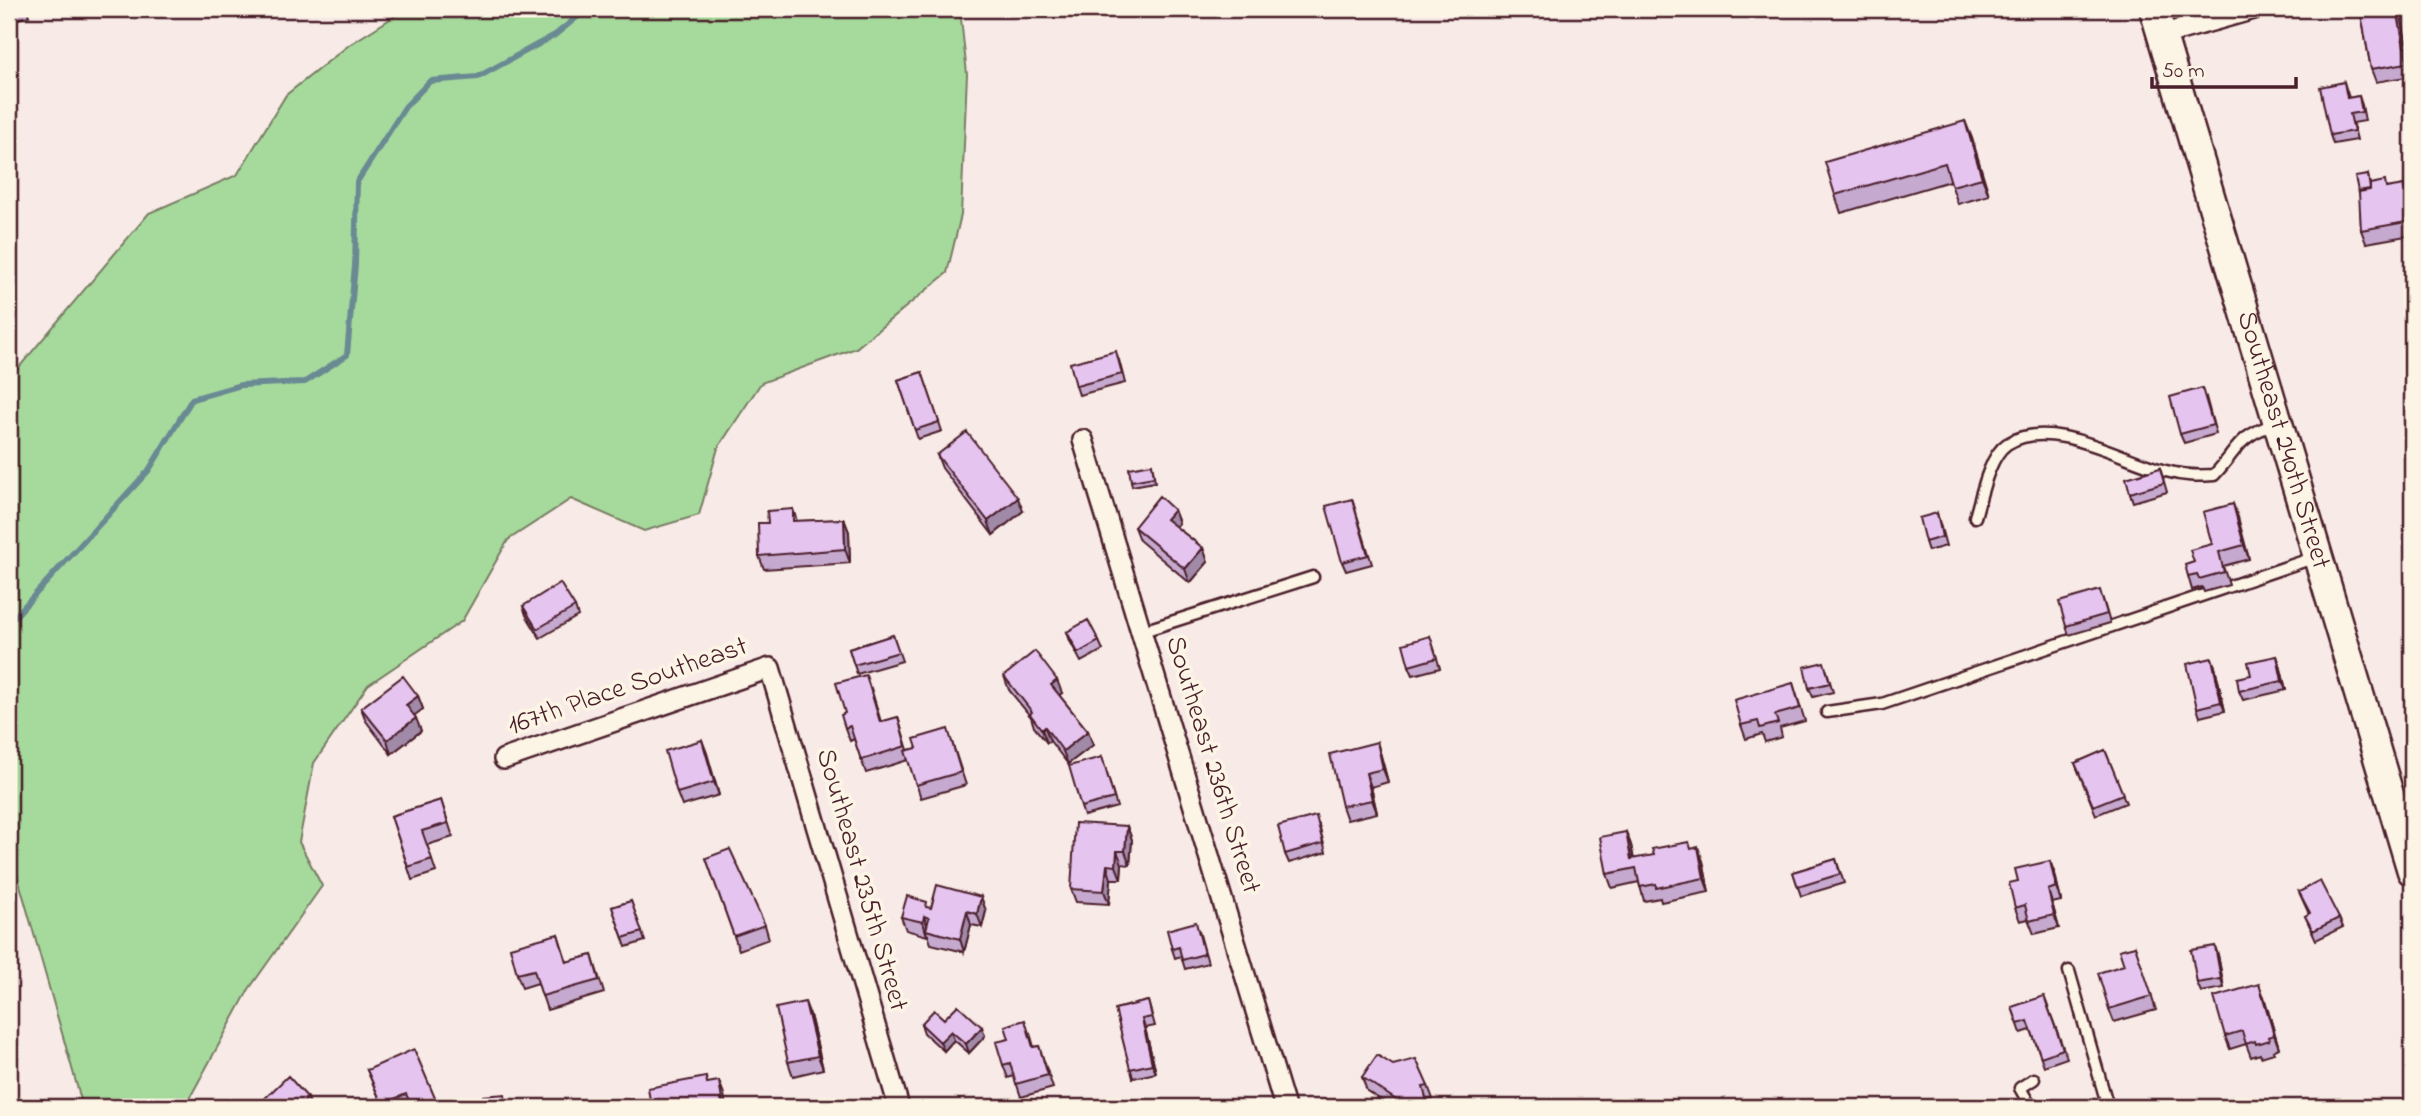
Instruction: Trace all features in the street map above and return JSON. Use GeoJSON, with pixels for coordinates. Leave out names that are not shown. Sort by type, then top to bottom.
{"type":"FeatureCollection","features":[{"type":"Feature","properties":{"kind":"main road","name":"Southeast 240th Street"},"geometry":{"type":"LineString","coordinates":[[2158,22],[2320,556],[2412,871]]}},
{"type":"Feature","properties":{"kind":"street"},"geometry":{"type":"LineString","coordinates":[[2158,22],[2254,9]]}},
{"type":"Feature","properties":{"kind":"street","name":"Southeast 236th Street"},"geometry":{"type":"LineString","coordinates":[[1083,440],[1285,1107]]}},
{"type":"Feature","properties":{"kind":"street","name":"167th Place Southeast"},"geometry":{"type":"LineString","coordinates":[[504,759],[770,668]]}},
{"type":"Feature","properties":{"kind":"street","name":"Southeast 235th Street"},"geometry":{"type":"LineString","coordinates":[[770,668],[899,1107]]}},
{"type":"Feature","properties":{"kind":"lane"},"geometry":{"type":"LineString","coordinates":[[1975,517],[1988,473],[2006,445],[2038,434],[2058,435],[2164,471],[2187,476],[2214,475],[2241,441],[2254,431],[2278,423]]}},
{"type":"Feature","properties":{"kind":"lane"},"geometry":{"type":"LineString","coordinates":[[1827,712],[1882,704],[2320,556]]}},
{"type":"Feature","properties":{"kind":"lane"},"geometry":{"type":"LineString","coordinates":[[1143,631],[1313,577]]}},
{"type":"Feature","properties":{"kind":"lane"},"geometry":{"type":"LineString","coordinates":[[2070,971],[2108,1107]]}},
{"type":"Feature","properties":{"kind":"lane"},"geometry":{"type":"LineString","coordinates":[[2031,1107],[2020,1088],[2034,1079]]}},
{"type":"Feature","properties":{"kind":"green space"},"geometry":{"type":"Polygon","coordinates":[[[406,9],[960,9],[967,74],[961,215],[947,273],[856,348],[761,383],[718,448],[699,515],[644,531],[571,499],[508,540],[462,621],[368,685],[314,763],[299,842],[322,886],[249,989],[187,1103],[179,1107],[83,1107],[9,846],[9,379],[149,213],[237,175],[286,95],[349,45],[406,9]]]}},
{"type":"Feature","properties":{"kind":"building"},"geometry":{"type":"Polygon","coordinates":[[[2360,9],[2397,9],[2407,63],[2371,69],[2360,9]]]}},
{"type":"Feature","properties":{"kind":"building"},"geometry":{"type":"Polygon","coordinates":[[[2344,82],[2347,98],[2359,96],[2362,112],[2350,114],[2354,131],[2330,135],[2320,87],[2344,82]]]}},
{"type":"Feature","properties":{"kind":"building"},"geometry":{"type":"Polygon","coordinates":[[[1965,121],[1982,178],[1952,186],[1945,163],[1835,195],[1825,162],[1965,121]]]}},
{"type":"Feature","properties":{"kind":"building"},"geometry":{"type":"Polygon","coordinates":[[[2368,175],[2370,189],[2358,191],[2355,177],[2368,175]]]}},
{"type":"Feature","properties":{"kind":"building"},"geometry":{"type":"Polygon","coordinates":[[[2385,181],[2386,188],[2404,185],[2408,204],[2412,204],[2412,221],[2361,230],[2359,192],[2370,190],[2370,184],[2385,181]]]}},
{"type":"Feature","properties":{"kind":"building"},"geometry":{"type":"Polygon","coordinates":[[[1116,351],[1122,374],[1076,386],[1070,363],[1116,351]]]}},
{"type":"Feature","properties":{"kind":"building"},"geometry":{"type":"Polygon","coordinates":[[[922,372],[939,422],[915,430],[898,380],[922,372]]]}},
{"type":"Feature","properties":{"kind":"building"},"geometry":{"type":"Polygon","coordinates":[[[2202,388],[2213,425],[2180,434],[2170,397],[2202,388]]]}},
{"type":"Feature","properties":{"kind":"building"},"geometry":{"type":"Polygon","coordinates":[[[967,432],[1018,498],[988,521],[937,455],[967,432]]]}},
{"type":"Feature","properties":{"kind":"building"},"geometry":{"type":"Polygon","coordinates":[[[1152,464],[1154,477],[1131,481],[1129,468],[1152,464]]]}},
{"type":"Feature","properties":{"kind":"building"},"geometry":{"type":"Polygon","coordinates":[[[2160,468],[2164,483],[2130,493],[2126,478],[2160,468]]]}},
{"type":"Feature","properties":{"kind":"building"},"geometry":{"type":"Polygon","coordinates":[[[1159,496],[1174,510],[1166,519],[1203,548],[1185,569],[1134,527],[1159,496]]]}},
{"type":"Feature","properties":{"kind":"building"},"geometry":{"type":"Polygon","coordinates":[[[1352,499],[1368,555],[1342,562],[1326,506],[1352,499]]]}},
{"type":"Feature","properties":{"kind":"building"},"geometry":{"type":"Polygon","coordinates":[[[2233,504],[2244,545],[2219,552],[2224,572],[2199,579],[2197,574],[2188,576],[2185,565],[2194,562],[2190,550],[2212,544],[2203,512],[2233,504]]]}},
{"type":"Feature","properties":{"kind":"building"},"geometry":{"type":"Polygon","coordinates":[[[793,509],[793,521],[844,519],[845,549],[759,556],[758,523],[768,523],[767,511],[793,509]]]}},
{"type":"Feature","properties":{"kind":"building"},"geometry":{"type":"Polygon","coordinates":[[[1937,513],[1942,537],[1925,542],[1919,518],[1937,513]]]}},
{"type":"Feature","properties":{"kind":"building"},"geometry":{"type":"Polygon","coordinates":[[[560,583],[575,607],[537,629],[523,606],[560,583]]]}},
{"type":"Feature","properties":{"kind":"building"},"geometry":{"type":"Polygon","coordinates":[[[2100,590],[2107,614],[2066,626],[2059,602],[2100,590]]]}},
{"type":"Feature","properties":{"kind":"building"},"geometry":{"type":"Polygon","coordinates":[[[1088,620],[1099,641],[1078,653],[1067,632],[1088,620]]]}},
{"type":"Feature","properties":{"kind":"building"},"geometry":{"type":"Polygon","coordinates":[[[893,635],[899,652],[854,665],[849,649],[893,635]]]}},
{"type":"Feature","properties":{"kind":"building"},"geometry":{"type":"Polygon","coordinates":[[[1430,636],[1437,658],[1409,666],[1403,644],[1430,636]]]}},
{"type":"Feature","properties":{"kind":"building"},"geometry":{"type":"Polygon","coordinates":[[[1035,651],[1057,680],[1051,685],[1088,731],[1063,751],[1045,727],[1042,730],[1030,714],[1032,712],[1004,676],[1035,651]]]}},
{"type":"Feature","properties":{"kind":"building"},"geometry":{"type":"Polygon","coordinates":[[[2277,656],[2282,681],[2239,691],[2237,678],[2251,675],[2248,662],[2277,656]]]}},
{"type":"Feature","properties":{"kind":"building"},"geometry":{"type":"Polygon","coordinates":[[[2212,658],[2221,702],[2197,708],[2187,664],[2212,658]]]}},
{"type":"Feature","properties":{"kind":"building"},"geometry":{"type":"Polygon","coordinates":[[[1824,662],[1830,683],[1809,688],[1804,667],[1824,662]]]}},
{"type":"Feature","properties":{"kind":"building"},"geometry":{"type":"Polygon","coordinates":[[[866,675],[880,722],[898,717],[906,746],[861,760],[850,726],[845,728],[841,715],[845,713],[836,683],[866,675]]]}},
{"type":"Feature","properties":{"kind":"building"},"geometry":{"type":"Polygon","coordinates":[[[403,676],[418,696],[406,705],[416,718],[387,740],[361,708],[403,676]]]}},
{"type":"Feature","properties":{"kind":"building"},"geometry":{"type":"Polygon","coordinates":[[[1793,683],[1800,708],[1775,715],[1778,723],[1760,728],[1758,721],[1741,725],[1734,700],[1793,683]]]}},
{"type":"Feature","properties":{"kind":"building"},"geometry":{"type":"Polygon","coordinates":[[[948,729],[961,772],[916,785],[905,751],[917,748],[914,739],[948,729]]]}},
{"type":"Feature","properties":{"kind":"building"},"geometry":{"type":"Polygon","coordinates":[[[702,740],[714,782],[677,793],[665,751],[702,740]]]}},
{"type":"Feature","properties":{"kind":"building"},"geometry":{"type":"Polygon","coordinates":[[[1377,742],[1383,769],[1366,773],[1372,800],[1342,806],[1330,754],[1377,742]]]}},
{"type":"Feature","properties":{"kind":"building"},"geometry":{"type":"Polygon","coordinates":[[[2105,750],[2123,794],[2093,806],[2075,763],[2105,750]]]}},
{"type":"Feature","properties":{"kind":"building"},"geometry":{"type":"Polygon","coordinates":[[[1102,757],[1114,798],[1081,807],[1069,766],[1102,757]]]}},
{"type":"Feature","properties":{"kind":"building"},"geometry":{"type":"Polygon","coordinates":[[[441,800],[448,823],[422,831],[432,859],[408,867],[391,816],[441,800]]]}},
{"type":"Feature","properties":{"kind":"building"},"geometry":{"type":"Polygon","coordinates":[[[1316,816],[1323,843],[1285,854],[1278,826],[1316,816]]]}},
{"type":"Feature","properties":{"kind":"building"},"geometry":{"type":"Polygon","coordinates":[[[1075,823],[1127,826],[1125,851],[1117,851],[1116,866],[1107,865],[1104,891],[1071,889],[1075,823]]]}},
{"type":"Feature","properties":{"kind":"building"},"geometry":{"type":"Polygon","coordinates":[[[1626,832],[1631,859],[1654,855],[1652,849],[1689,842],[1691,849],[1698,847],[1704,878],[1656,888],[1656,884],[1640,887],[1636,868],[1607,874],[1600,837],[1626,832]]]}},
{"type":"Feature","properties":{"kind":"building"},"geometry":{"type":"Polygon","coordinates":[[[730,849],[765,925],[734,936],[706,858],[730,849]]]}},
{"type":"Feature","properties":{"kind":"building"},"geometry":{"type":"Polygon","coordinates":[[[1836,859],[1840,874],[1798,887],[1793,872],[1836,859]]]}},
{"type":"Feature","properties":{"kind":"building"},"geometry":{"type":"Polygon","coordinates":[[[2050,861],[2056,887],[2048,890],[2054,915],[2029,921],[2025,905],[2015,908],[2009,883],[2018,881],[2015,869],[2050,861]]]}},
{"type":"Feature","properties":{"kind":"building"},"geometry":{"type":"Polygon","coordinates":[[[2320,881],[2339,918],[2313,931],[2305,916],[2310,913],[2299,892],[2320,881]]]}},
{"type":"Feature","properties":{"kind":"building"},"geometry":{"type":"Polygon","coordinates":[[[937,885],[981,897],[977,914],[967,911],[960,939],[926,930],[929,918],[924,916],[923,922],[901,917],[907,896],[927,902],[926,907],[931,908],[937,885]]]}},
{"type":"Feature","properties":{"kind":"building"},"geometry":{"type":"Polygon","coordinates":[[[631,901],[642,932],[623,938],[612,907],[631,901]]]}},
{"type":"Feature","properties":{"kind":"building"},"geometry":{"type":"Polygon","coordinates":[[[1196,922],[1204,954],[1182,960],[1179,947],[1172,949],[1167,930],[1196,922]]]}},
{"type":"Feature","properties":{"kind":"building"},"geometry":{"type":"Polygon","coordinates":[[[558,934],[566,962],[592,955],[599,980],[542,996],[534,970],[517,974],[510,947],[558,934]]]}},
{"type":"Feature","properties":{"kind":"building"},"geometry":{"type":"Polygon","coordinates":[[[2135,946],[2152,996],[2109,1009],[2098,973],[2124,965],[2119,950],[2135,946]]]}},
{"type":"Feature","properties":{"kind":"building"},"geometry":{"type":"Polygon","coordinates":[[[2215,946],[2221,979],[2197,983],[2191,950],[2215,946]]]}},
{"type":"Feature","properties":{"kind":"building"},"geometry":{"type":"Polygon","coordinates":[[[2259,984],[2274,1035],[2268,1037],[2269,1040],[2256,1044],[2255,1041],[2246,1044],[2242,1031],[2225,1036],[2214,997],[2259,984]]]}},
{"type":"Feature","properties":{"kind":"building"},"geometry":{"type":"Polygon","coordinates":[[[2044,996],[2063,1049],[2041,1057],[2028,1021],[2018,1024],[2012,1007],[2044,996]]]}},
{"type":"Feature","properties":{"kind":"building"},"geometry":{"type":"Polygon","coordinates":[[[1148,1001],[1152,1017],[1142,1019],[1152,1064],[1130,1069],[1115,1009],[1148,1001]]]}},
{"type":"Feature","properties":{"kind":"building"},"geometry":{"type":"Polygon","coordinates":[[[805,1002],[818,1056],[788,1062],[776,1008],[805,1002]]]}},
{"type":"Feature","properties":{"kind":"building"},"geometry":{"type":"Polygon","coordinates":[[[958,1005],[982,1027],[966,1044],[951,1031],[940,1042],[921,1024],[934,1010],[944,1019],[958,1005]]]}},
{"type":"Feature","properties":{"kind":"building"},"geometry":{"type":"Polygon","coordinates":[[[1025,1020],[1033,1047],[1039,1046],[1048,1075],[1016,1084],[1010,1063],[1003,1065],[996,1042],[1009,1039],[1005,1026],[1025,1020]]]}},
{"type":"Feature","properties":{"kind":"building"},"geometry":{"type":"Polygon","coordinates":[[[414,1049],[435,1098],[412,1107],[406,1094],[382,1104],[367,1070],[414,1049]]]}},
{"type":"Feature","properties":{"kind":"building"},"geometry":{"type":"Polygon","coordinates":[[[1377,1055],[1393,1065],[1416,1059],[1428,1086],[1423,1087],[1427,1102],[1396,1107],[1399,1102],[1362,1077],[1377,1055]]]}},
{"type":"Feature","properties":{"kind":"building"},"geometry":{"type":"Polygon","coordinates":[[[288,1076],[308,1098],[297,1107],[256,1107],[288,1076]]]}},
{"type":"Feature","properties":{"kind":"building"},"geometry":{"type":"Polygon","coordinates":[[[706,1077],[707,1083],[719,1081],[723,1107],[651,1107],[648,1088],[706,1077]]]}},
{"type":"Feature","properties":{"kind":"building"},"geometry":{"type":"Polygon","coordinates":[[[505,1094],[506,1107],[484,1107],[483,1096],[505,1094]]]}},
{"type":"Feature","properties":{"kind":"waterway"},"geometry":{"type":"LineString","coordinates":[[9,623],[149,470],[192,399],[241,385],[305,382],[347,355],[355,265],[357,182],[405,107],[430,81],[478,77],[555,35],[587,9]]}}]}
